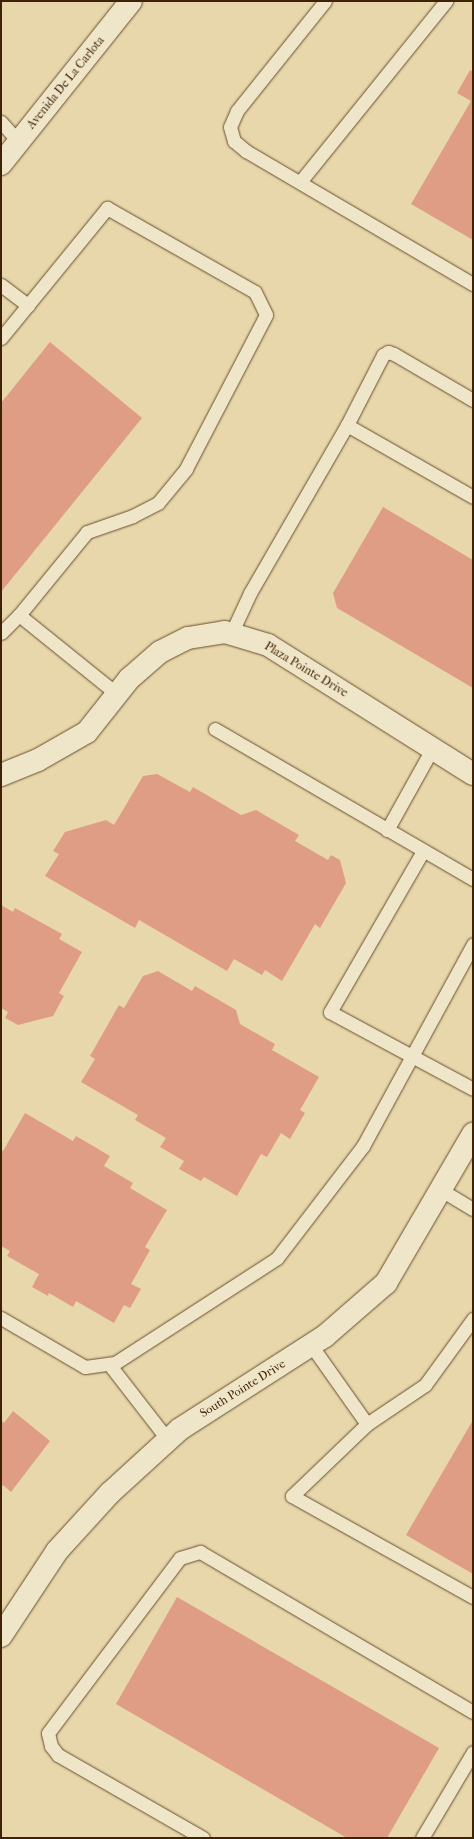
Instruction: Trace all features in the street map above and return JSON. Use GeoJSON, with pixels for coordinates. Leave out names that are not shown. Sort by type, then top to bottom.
{"type":"FeatureCollection","features":[{"type":"Feature","properties":{"kind":"street","name":"Avenida De La Carlota"},"geometry":{"type":"LineString","coordinates":[[1,164],[131,1]]}},
{"type":"Feature","properties":{"kind":"street","name":"Plaza Pointe Drive"},"geometry":{"type":"LineString","coordinates":[[1,775],[38,760],[87,732],[129,679],[160,652],[188,638],[225,632],[268,645],[473,774]]}},
{"type":"Feature","properties":{"kind":"street","name":"South Pointe Drive"},"geometry":{"type":"LineString","coordinates":[[1,1636],[57,1551],[110,1493],[180,1428],[325,1336],[386,1283],[473,1134]]}},
{"type":"Feature","properties":{"kind":"lane"},"geometry":{"type":"LineString","coordinates":[[325,1],[236,111],[230,127],[234,141],[300,182],[473,284]]}},
{"type":"Feature","properties":{"kind":"lane"},"geometry":{"type":"LineString","coordinates":[[300,182],[446,1]]}},
{"type":"Feature","properties":{"kind":"lane"},"geometry":{"type":"LineString","coordinates":[[1,122],[19,142]]}},
{"type":"Feature","properties":{"kind":"lane"},"geometry":{"type":"LineString","coordinates":[[1,338],[107,208],[255,292],[266,315],[186,469],[158,503],[133,516],[87,532],[19,615],[1,634]]}},
{"type":"Feature","properties":{"kind":"lane"},"geometry":{"type":"LineString","coordinates":[[1,285],[28,305]]}},
{"type":"Feature","properties":{"kind":"lane"},"geometry":{"type":"LineString","coordinates":[[231,634],[250,593],[347,425],[383,355],[388,352],[473,400]]}},
{"type":"Feature","properties":{"kind":"lane"},"geometry":{"type":"LineString","coordinates":[[347,425],[473,497]]}},
{"type":"Feature","properties":{"kind":"lane"},"geometry":{"type":"LineString","coordinates":[[19,615],[117,694]]}},
{"type":"Feature","properties":{"kind":"lane"},"geometry":{"type":"LineString","coordinates":[[215,729],[473,879]]}},
{"type":"Feature","properties":{"kind":"lane"},"geometry":{"type":"LineString","coordinates":[[387,830],[432,749]]}},
{"type":"Feature","properties":{"kind":"lane"},"geometry":{"type":"LineString","coordinates":[[423,851],[330,1012],[473,1089]]}},
{"type":"Feature","properties":{"kind":"lane"},"geometry":{"type":"LineString","coordinates":[[1,1318],[84,1367],[115,1363],[278,1258],[363,1146],[473,944]]}},
{"type":"Feature","properties":{"kind":"lane"},"geometry":{"type":"LineString","coordinates":[[441,1190],[473,1209]]}},
{"type":"Feature","properties":{"kind":"lane"},"geometry":{"type":"LineString","coordinates":[[473,1320],[426,1385],[367,1424],[292,1496],[473,1597]]}},
{"type":"Feature","properties":{"kind":"lane"},"geometry":{"type":"LineString","coordinates":[[311,1345],[367,1424]]}},
{"type":"Feature","properties":{"kind":"lane"},"geometry":{"type":"LineString","coordinates":[[109,1364],[168,1440]]}},
{"type":"Feature","properties":{"kind":"lane"},"geometry":{"type":"LineString","coordinates":[[203,1838],[58,1755],[51,1746],[48,1733],[180,1558],[200,1552],[473,1712]]}},
{"type":"Feature","properties":{"kind":"lane"},"geometry":{"type":"LineString","coordinates":[[422,1838],[473,1752]]}},
{"type":"Feature","properties":{"kind":"building"},"geometry":{"type":"Polygon","coordinates":[[[470,70],[473,72],[473,240],[411,204],[471,101],[457,93],[470,70]]]}},
{"type":"Feature","properties":{"kind":"building"},"geometry":{"type":"Polygon","coordinates":[[[50,342],[142,418],[1,592],[1,403],[50,342]]]}},
{"type":"Feature","properties":{"kind":"building"},"geometry":{"type":"Polygon","coordinates":[[[383,507],[473,560],[473,688],[337,608],[333,593],[383,507]]]}},
{"type":"Feature","properties":{"kind":"building"},"geometry":{"type":"Polygon","coordinates":[[[157,774],[190,792],[193,787],[241,815],[256,810],[299,835],[295,841],[328,860],[331,855],[340,860],[346,883],[320,928],[315,924],[282,981],[265,970],[262,975],[234,959],[227,971],[139,920],[135,928],[45,876],[59,854],[53,851],[65,832],[106,820],[114,825],[143,776],[157,774]]]}},
{"type":"Feature","properties":{"kind":"building"},"geometry":{"type":"Polygon","coordinates":[[[1,905],[13,912],[15,908],[62,934],[59,939],[82,952],[59,993],[64,996],[53,1016],[18,1025],[5,1018],[8,1012],[1,1008],[1,905]]]}},
{"type":"Feature","properties":{"kind":"building"},"geometry":{"type":"Polygon","coordinates":[[[158,971],[192,991],[195,986],[236,1010],[240,1024],[275,1044],[272,1050],[319,1077],[300,1110],[305,1113],[290,1139],[281,1133],[267,1157],[261,1154],[237,1196],[204,1177],[201,1181],[179,1169],[184,1161],[160,1147],[166,1138],[135,1120],[138,1115],[81,1082],[95,1059],[90,1056],[119,1005],[124,1008],[143,976],[158,971]]]}},
{"type":"Feature","properties":{"kind":"building"},"geometry":{"type":"Polygon","coordinates":[[[25,1113],[73,1141],[76,1136],[110,1156],[104,1166],[133,1183],[130,1188],[167,1210],[145,1247],[150,1250],[131,1284],[141,1289],[130,1308],[124,1305],[114,1323],[76,1301],[73,1307],[49,1293],[48,1296],[32,1287],[39,1274],[7,1256],[10,1251],[1,1246],[1,1150],[3,1151],[25,1113]]]}},
{"type":"Feature","properties":{"kind":"building"},"geometry":{"type":"Polygon","coordinates":[[[13,1411],[50,1441],[11,1492],[3,1485],[1,1488],[1,1420],[4,1423],[13,1411]]]}},
{"type":"Feature","properties":{"kind":"building"},"geometry":{"type":"Polygon","coordinates":[[[473,1420],[473,1574],[406,1535],[473,1420]]]}},
{"type":"Feature","properties":{"kind":"building"},"geometry":{"type":"Polygon","coordinates":[[[177,1597],[439,1748],[387,1838],[347,1838],[116,1704],[177,1597]]]}}]}
